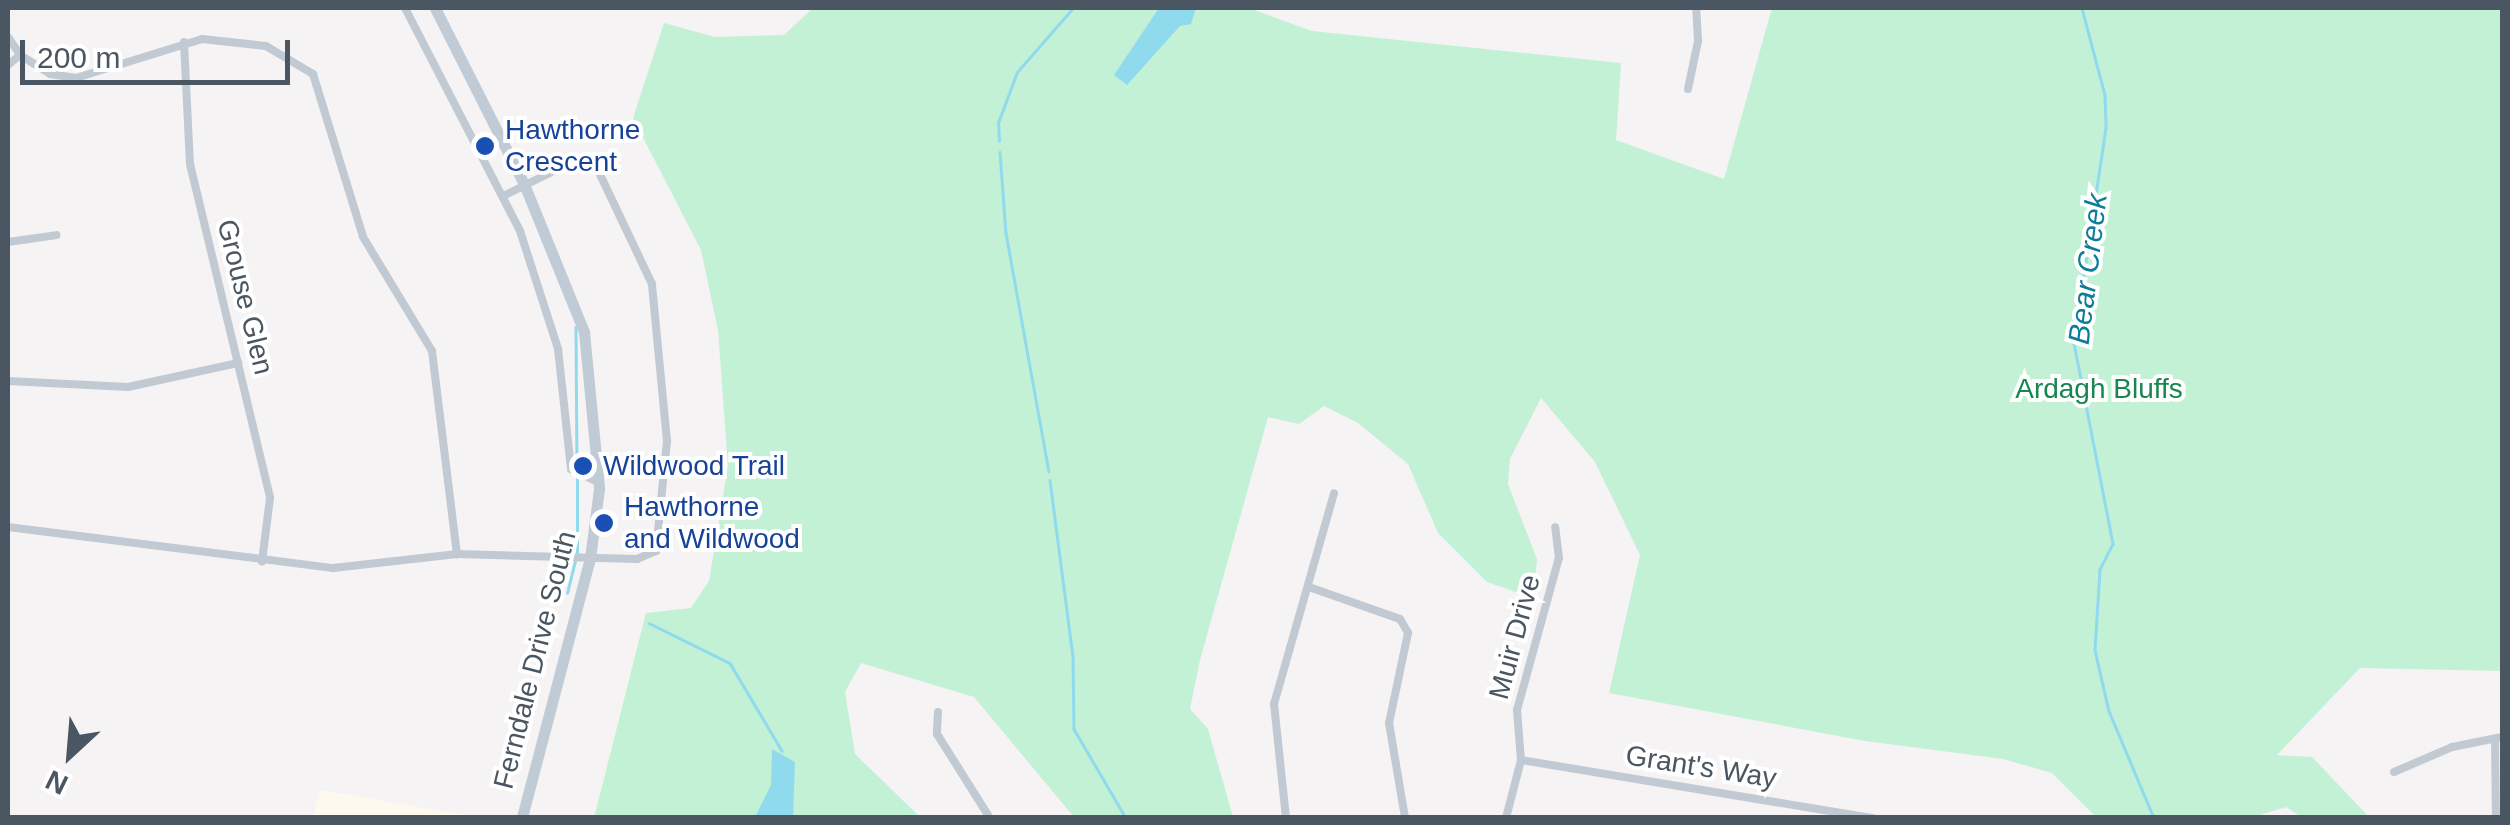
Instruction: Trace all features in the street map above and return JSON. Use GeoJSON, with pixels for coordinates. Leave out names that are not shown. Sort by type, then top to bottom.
{"type":"FeatureCollection","features":[{"type":"Feature","properties":{"kind":"main road","name":"Ferndale Drive South"},"geometry":{"type":"LineString","coordinates":[[435,8],[524,184],[584,332],[598,482],[590,558],[522,818]]}},
{"type":"Feature","properties":{"kind":"street"},"geometry":{"type":"LineString","coordinates":[[405,8],[503,196],[552,321],[572,468],[598,482]]}},
{"type":"Feature","properties":{"kind":"street"},"geometry":{"type":"LineString","coordinates":[[1688,89],[1698,41],[1696,8]]}},
{"type":"Feature","properties":{"kind":"street"},"geometry":{"type":"LineString","coordinates":[[8,37],[20,55],[50,74],[76,78],[184,42],[266,46],[312,74],[363,237],[432,351],[458,554]]}},
{"type":"Feature","properties":{"kind":"street","name":"Grouse Glen"},"geometry":{"type":"LineString","coordinates":[[184,42],[190,164],[270,498],[262,561]]}},
{"type":"Feature","properties":{"kind":"street"},"geometry":{"type":"LineString","coordinates":[[8,65],[20,55]]}},
{"type":"Feature","properties":{"kind":"street"},"geometry":{"type":"LineString","coordinates":[[8,527],[332,568],[458,554],[636,559],[656,550],[668,442],[652,284],[594,162],[578,159],[503,196]]}},
{"type":"Feature","properties":{"kind":"street"},"geometry":{"type":"LineString","coordinates":[[8,242],[58,235]]}},
{"type":"Feature","properties":{"kind":"street"},"geometry":{"type":"LineString","coordinates":[[8,380],[128,387],[238,363]]}},
{"type":"Feature","properties":{"kind":"street"},"geometry":{"type":"LineString","coordinates":[[1286,818],[1274,704],[1334,493]]}},
{"type":"Feature","properties":{"kind":"street","name":"Muir Drive"},"geometry":{"type":"LineString","coordinates":[[1506,818],[1521,760],[1517,710],[1559,558],[1555,526]]}},
{"type":"Feature","properties":{"kind":"street"},"geometry":{"type":"LineString","coordinates":[[1309,587],[1400,620],[1408,633],[1389,723],[1405,818]]}},
{"type":"Feature","properties":{"kind":"street"},"geometry":{"type":"LineString","coordinates":[[938,712],[937,734],[990,818]]}},
{"type":"Feature","properties":{"kind":"street"},"geometry":{"type":"LineString","coordinates":[[2394,772],[2452,746],[2499,738],[2496,818]]}},
{"type":"Feature","properties":{"kind":"street","name":"Grant's Way"},"geometry":{"type":"LineString","coordinates":[[1521,760],[1873,818]]}},
{"type":"Feature","properties":{"kind":"shaded area"},"geometry":{"type":"Polygon","coordinates":[[[320,790],[475,817],[313,817],[320,790]]]}},
{"type":"Feature","properties":{"kind":"green space","name":"Ardagh Bluffs"},"geometry":{"type":"Polygon","coordinates":[[[813,8],[1249,8],[1312,31],[1621,63],[1616,140],[1724,179],[1772,8],[2502,8],[2502,671],[2360,668],[2277,755],[2312,757],[2369,817],[2301,817],[2286,807],[2253,817],[2096,817],[2052,773],[2003,759],[1865,741],[1609,693],[1640,555],[1595,462],[1541,398],[1510,459],[1508,484],[1537,559],[1533,598],[1487,582],[1438,533],[1408,464],[1358,423],[1324,406],[1299,424],[1268,417],[1200,660],[1190,709],[1208,729],[1233,817],[1074,817],[974,697],[861,663],[845,692],[855,754],[920,817],[594,818],[646,613],[691,608],[709,581],[728,466],[718,330],[701,250],[633,118],[664,23],[715,37],[784,35],[813,8]]]}},
{"type":"Feature","properties":{"kind":"water"},"geometry":{"type":"Polygon","coordinates":[[[1159,8],[1196,8],[1191,24],[1180,26],[1127,85],[1114,75],[1159,8]]]}},
{"type":"Feature","properties":{"kind":"water"},"geometry":{"type":"Polygon","coordinates":[[[772,749],[795,762],[793,817],[755,817],[771,785],[772,749]]]}},
{"type":"Feature","properties":{"kind":"waterway"},"geometry":{"type":"LineString","coordinates":[[999,141],[998,123],[1017,72],[1073,8]]}},
{"type":"Feature","properties":{"kind":"waterway","name":"Bear Creek"},"geometry":{"type":"LineString","coordinates":[[2082,8],[2105,95],[2106,128],[2074,343],[2113,544],[2100,570],[2095,650],[2109,711],[2154,818]]}},
{"type":"Feature","properties":{"kind":"waterway"},"geometry":{"type":"LineString","coordinates":[[1000,152],[1006,233],[1049,471]]}},
{"type":"Feature","properties":{"kind":"waterway"},"geometry":{"type":"LineString","coordinates":[[576,327],[577,469]]}},
{"type":"Feature","properties":{"kind":"waterway"},"geometry":{"type":"LineString","coordinates":[[577,477],[577,553]]}},
{"type":"Feature","properties":{"kind":"waterway"},"geometry":{"type":"LineString","coordinates":[[1050,480],[1073,656],[1074,729],[1126,818]]}},
{"type":"Feature","properties":{"kind":"waterway"},"geometry":{"type":"LineString","coordinates":[[567,593],[575,561]]}},
{"type":"Feature","properties":{"kind":"waterway"},"geometry":{"type":"LineString","coordinates":[[649,623],[730,663],[782,751]]}},
{"type":"Feature","properties":{"kind":"place","name":"Hawthorne Crescent"},"geometry":{"type":"Point","coordinates":[485,146]}},
{"type":"Feature","properties":{"kind":"place","name":"Wildwood Trail"},"geometry":{"type":"Point","coordinates":[583,466]}},
{"type":"Feature","properties":{"kind":"place","name":"Hawthorne and Wildwood"},"geometry":{"type":"Point","coordinates":[604,523]}}]}
